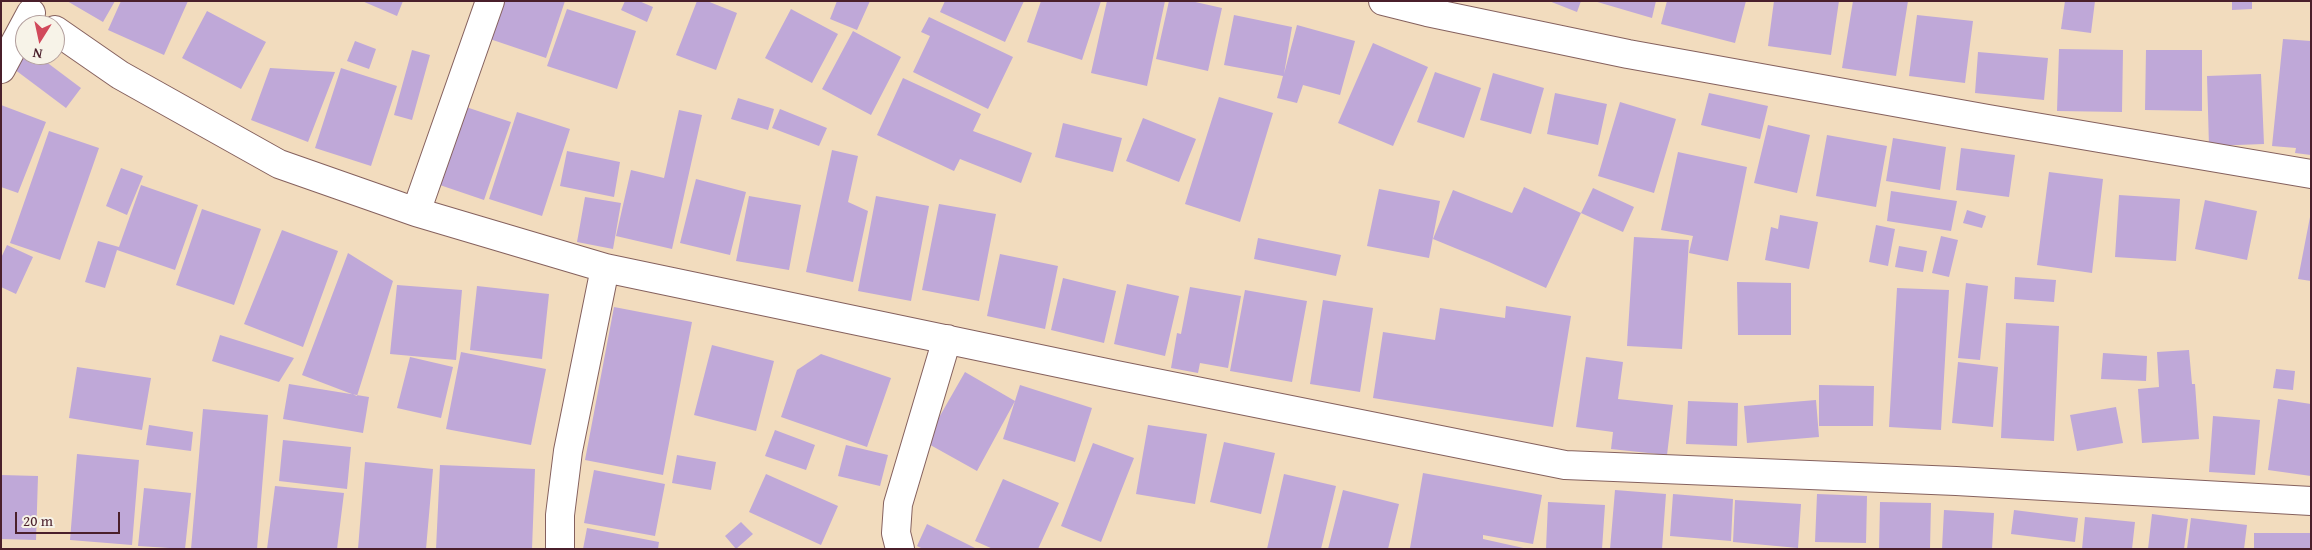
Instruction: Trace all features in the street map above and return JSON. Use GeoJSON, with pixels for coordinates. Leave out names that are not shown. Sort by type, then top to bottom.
{"type":"FeatureCollection","features":[{"type":"Feature","properties":{"kind":"street"},"geometry":{"type":"LineString","coordinates":[[416,212],[490,1]]}},
{"type":"Feature","properties":{"kind":"street"},"geometry":{"type":"LineString","coordinates":[[1383,1],[1429,7],[1658,59],[1988,119],[2311,174]]}},
{"type":"Feature","properties":{"kind":"street"},"geometry":{"type":"LineString","coordinates":[[1,69],[31,13]]}},
{"type":"Feature","properties":{"kind":"street"},"geometry":{"type":"LineString","coordinates":[[65,37],[120,75],[279,164],[416,212],[605,268],[948,340],[1565,465],[1946,480],[2311,502]]}},
{"type":"Feature","properties":{"kind":"street"},"geometry":{"type":"LineString","coordinates":[[560,549],[560,515],[568,451],[605,268]]}},
{"type":"Feature","properties":{"kind":"street"},"geometry":{"type":"LineString","coordinates":[[900,549],[896,533],[898,504],[948,340]]}},
{"type":"Feature","properties":{"kind":"building"},"geometry":{"type":"Polygon","coordinates":[[[67,1],[115,1],[103,22],[67,1]]]}},
{"type":"Feature","properties":{"kind":"building"},"geometry":{"type":"Polygon","coordinates":[[[121,1],[188,1],[164,55],[108,30],[121,1]]]}},
{"type":"Feature","properties":{"kind":"building"},"geometry":{"type":"Polygon","coordinates":[[[362,1],[403,1],[397,16],[362,1]]]}},
{"type":"Feature","properties":{"kind":"building"},"geometry":{"type":"Polygon","coordinates":[[[496,1],[565,1],[546,58],[484,37],[496,1]]]}},
{"type":"Feature","properties":{"kind":"building"},"geometry":{"type":"Polygon","coordinates":[[[625,1],[639,1],[653,7],[647,22],[621,10],[625,1]]]}},
{"type":"Feature","properties":{"kind":"building"},"geometry":{"type":"Polygon","coordinates":[[[697,1],[707,1],[737,13],[716,70],[676,55],[697,1]]]}},
{"type":"Feature","properties":{"kind":"building"},"geometry":{"type":"Polygon","coordinates":[[[837,1],[870,1],[857,30],[830,19],[837,1]]]}},
{"type":"Feature","properties":{"kind":"building"},"geometry":{"type":"Polygon","coordinates":[[[945,1],[1024,1],[1005,42],[940,12],[945,1]]]}},
{"type":"Feature","properties":{"kind":"building"},"geometry":{"type":"Polygon","coordinates":[[[1041,1],[1101,1],[1082,60],[1027,42],[1041,1]]]}},
{"type":"Feature","properties":{"kind":"building"},"geometry":{"type":"Polygon","coordinates":[[[1107,1],[1165,1],[1147,86],[1091,73],[1107,1]]]}},
{"type":"Feature","properties":{"kind":"building"},"geometry":{"type":"Polygon","coordinates":[[[1169,1],[1191,1],[1222,8],[1208,71],[1156,59],[1169,1]]]}},
{"type":"Feature","properties":{"kind":"building"},"geometry":{"type":"Polygon","coordinates":[[[1549,1],[1581,1],[1577,12],[1549,1]]]}},
{"type":"Feature","properties":{"kind":"building"},"geometry":{"type":"Polygon","coordinates":[[[1594,1],[1656,1],[1652,18],[1594,1]]]}},
{"type":"Feature","properties":{"kind":"building"},"geometry":{"type":"Polygon","coordinates":[[[1667,1],[1746,1],[1735,43],[1661,24],[1667,1]]]}},
{"type":"Feature","properties":{"kind":"building"},"geometry":{"type":"Polygon","coordinates":[[[1774,1],[1839,1],[1831,55],[1768,46],[1774,1]]]}},
{"type":"Feature","properties":{"kind":"building"},"geometry":{"type":"Polygon","coordinates":[[[1853,1],[1908,1],[1896,76],[1842,68],[1853,1]]]}},
{"type":"Feature","properties":{"kind":"building"},"geometry":{"type":"Polygon","coordinates":[[[2065,1],[2095,1],[2091,33],[2061,29],[2065,1]]]}},
{"type":"Feature","properties":{"kind":"building"},"geometry":{"type":"Polygon","coordinates":[[[2232,1],[2252,1],[2252,9],[2232,10],[2232,1]]]}},
{"type":"Feature","properties":{"kind":"building"},"geometry":{"type":"Polygon","coordinates":[[[567,9],[636,31],[617,89],[547,66],[567,9]]]}},
{"type":"Feature","properties":{"kind":"building"},"geometry":{"type":"Polygon","coordinates":[[[791,9],[838,34],[812,83],[765,58],[791,9]]]}},
{"type":"Feature","properties":{"kind":"building"},"geometry":{"type":"Polygon","coordinates":[[[207,11],[266,42],[241,89],[182,58],[207,11]]]}},
{"type":"Feature","properties":{"kind":"building"},"geometry":{"type":"Polygon","coordinates":[[[1234,15],[1292,27],[1284,74],[1297,25],[1355,41],[1340,95],[1303,85],[1297,103],[1277,98],[1283,76],[1224,65],[1234,15]]]}},
{"type":"Feature","properties":{"kind":"building"},"geometry":{"type":"Polygon","coordinates":[[[1917,15],[1973,21],[1965,83],[1909,76],[1917,15]]]}},
{"type":"Feature","properties":{"kind":"building"},"geometry":{"type":"Polygon","coordinates":[[[929,17],[1013,57],[988,109],[913,72],[930,36],[921,32],[929,17]]]}},
{"type":"Feature","properties":{"kind":"building"},"geometry":{"type":"Polygon","coordinates":[[[853,31],[901,57],[871,115],[822,89],[853,31]]]}},
{"type":"Feature","properties":{"kind":"building"},"geometry":{"type":"Polygon","coordinates":[[[2283,39],[2311,41],[2311,155],[2295,153],[2296,148],[2272,146],[2283,39]]]}},
{"type":"Feature","properties":{"kind":"building"},"geometry":{"type":"Polygon","coordinates":[[[355,41],[376,49],[369,69],[347,61],[355,41]]]}},
{"type":"Feature","properties":{"kind":"building"},"geometry":{"type":"Polygon","coordinates":[[[1373,43],[1428,67],[1393,146],[1338,123],[1373,43]]]}},
{"type":"Feature","properties":{"kind":"building"},"geometry":{"type":"Polygon","coordinates":[[[2059,49],[2123,50],[2122,112],[2057,111],[2059,49]]]}},
{"type":"Feature","properties":{"kind":"building"},"geometry":{"type":"Polygon","coordinates":[[[412,50],[430,55],[412,120],[394,115],[412,50]]]}},
{"type":"Feature","properties":{"kind":"building"},"geometry":{"type":"Polygon","coordinates":[[[2146,50],[2202,50],[2202,111],[2145,110],[2146,50]]]}},
{"type":"Feature","properties":{"kind":"building"},"geometry":{"type":"Polygon","coordinates":[[[1978,52],[2048,58],[2044,100],[1975,93],[1978,52]]]}},
{"type":"Feature","properties":{"kind":"building"},"geometry":{"type":"Polygon","coordinates":[[[17,65],[50,65],[81,88],[66,108],[14,69],[17,65]]]}},
{"type":"Feature","properties":{"kind":"building"},"geometry":{"type":"Polygon","coordinates":[[[270,68],[335,72],[308,142],[251,120],[270,68]]]}},
{"type":"Feature","properties":{"kind":"building"},"geometry":{"type":"Polygon","coordinates":[[[341,68],[397,86],[371,166],[315,148],[341,68]]]}},
{"type":"Feature","properties":{"kind":"building"},"geometry":{"type":"Polygon","coordinates":[[[1435,72],[1481,88],[1464,138],[1417,122],[1435,72]]]}},
{"type":"Feature","properties":{"kind":"building"},"geometry":{"type":"Polygon","coordinates":[[[1493,73],[1544,88],[1531,134],[1480,120],[1493,73]]]}},
{"type":"Feature","properties":{"kind":"building"},"geometry":{"type":"Polygon","coordinates":[[[2261,74],[2264,144],[2209,146],[2207,76],[2261,74]]]}},
{"type":"Feature","properties":{"kind":"building"},"geometry":{"type":"Polygon","coordinates":[[[903,78],[981,114],[973,131],[1032,153],[1021,183],[960,159],[954,171],[877,135],[903,78]]]}},
{"type":"Feature","properties":{"kind":"building"},"geometry":{"type":"Polygon","coordinates":[[[1555,93],[1607,104],[1598,145],[1547,134],[1555,93]]]}},
{"type":"Feature","properties":{"kind":"building"},"geometry":{"type":"Polygon","coordinates":[[[1709,93],[1768,106],[1760,139],[1701,125],[1709,93]]]}},
{"type":"Feature","properties":{"kind":"building"},"geometry":{"type":"Polygon","coordinates":[[[1219,97],[1273,113],[1240,222],[1185,204],[1219,97]]]}},
{"type":"Feature","properties":{"kind":"building"},"geometry":{"type":"Polygon","coordinates":[[[738,98],[774,109],[768,130],[731,119],[738,98]]]}},
{"type":"Feature","properties":{"kind":"building"},"geometry":{"type":"Polygon","coordinates":[[[1620,102],[1676,119],[1654,193],[1598,176],[1620,102]]]}},
{"type":"Feature","properties":{"kind":"building"},"geometry":{"type":"Polygon","coordinates":[[[457,104],[511,122],[484,200],[431,182],[457,104]]]}},
{"type":"Feature","properties":{"kind":"building"},"geometry":{"type":"Polygon","coordinates":[[[1,105],[46,122],[18,193],[1,187],[1,105]]]}},
{"type":"Feature","properties":{"kind":"building"},"geometry":{"type":"Polygon","coordinates":[[[780,109],[827,128],[819,146],[772,128],[780,109]]]}},
{"type":"Feature","properties":{"kind":"building"},"geometry":{"type":"Polygon","coordinates":[[[679,110],[702,115],[672,249],[616,236],[631,170],[664,178],[679,110]]]}},
{"type":"Feature","properties":{"kind":"building"},"geometry":{"type":"Polygon","coordinates":[[[517,112],[570,129],[542,216],[489,199],[517,112]]]}},
{"type":"Feature","properties":{"kind":"building"},"geometry":{"type":"Polygon","coordinates":[[[1143,118],[1196,139],[1179,182],[1126,161],[1143,118]]]}},
{"type":"Feature","properties":{"kind":"building"},"geometry":{"type":"Polygon","coordinates":[[[1063,123],[1122,138],[1113,172],[1055,157],[1063,123]]]}},
{"type":"Feature","properties":{"kind":"building"},"geometry":{"type":"Polygon","coordinates":[[[1768,125],[1810,135],[1797,193],[1754,183],[1768,125]]]}},
{"type":"Feature","properties":{"kind":"building"},"geometry":{"type":"Polygon","coordinates":[[[49,131],[99,148],[60,260],[10,243],[49,131]]]}},
{"type":"Feature","properties":{"kind":"building"},"geometry":{"type":"Polygon","coordinates":[[[1827,135],[1887,146],[1876,207],[1816,196],[1827,135]]]}},
{"type":"Feature","properties":{"kind":"building"},"geometry":{"type":"Polygon","coordinates":[[[1893,138],[1946,147],[1940,190],[1886,181],[1893,138]]]}},
{"type":"Feature","properties":{"kind":"building"},"geometry":{"type":"Polygon","coordinates":[[[1961,148],[2015,155],[2009,197],[1956,190],[1961,148]]]}},
{"type":"Feature","properties":{"kind":"building"},"geometry":{"type":"Polygon","coordinates":[[[832,150],[858,156],[848,202],[868,211],[853,282],[806,272],[832,150]]]}},
{"type":"Feature","properties":{"kind":"building"},"geometry":{"type":"Polygon","coordinates":[[[567,151],[620,162],[614,197],[560,186],[567,151]]]}},
{"type":"Feature","properties":{"kind":"building"},"geometry":{"type":"Polygon","coordinates":[[[1678,152],[1747,167],[1728,261],[1689,253],[1693,236],[1661,230],[1678,152]]]}},
{"type":"Feature","properties":{"kind":"building"},"geometry":{"type":"Polygon","coordinates":[[[121,168],[143,176],[127,215],[106,206],[121,168]]]}},
{"type":"Feature","properties":{"kind":"building"},"geometry":{"type":"Polygon","coordinates":[[[2049,172],[2103,179],[2092,273],[2037,265],[2049,172]]]}},
{"type":"Feature","properties":{"kind":"building"},"geometry":{"type":"Polygon","coordinates":[[[696,179],[746,192],[730,255],[680,243],[696,179]]]}},
{"type":"Feature","properties":{"kind":"building"},"geometry":{"type":"Polygon","coordinates":[[[141,185],[198,205],[175,270],[117,250],[105,288],[85,282],[98,241],[119,247],[141,185]]]}},
{"type":"Feature","properties":{"kind":"building"},"geometry":{"type":"Polygon","coordinates":[[[1524,187],[1581,213],[1546,288],[1433,239],[1453,190],[1512,213],[1524,187]]]}},
{"type":"Feature","properties":{"kind":"building"},"geometry":{"type":"Polygon","coordinates":[[[1593,188],[1634,207],[1623,232],[1581,213],[1593,188]]]}},
{"type":"Feature","properties":{"kind":"building"},"geometry":{"type":"Polygon","coordinates":[[[1379,189],[1440,201],[1429,258],[1367,246],[1379,189]]]}},
{"type":"Feature","properties":{"kind":"building"},"geometry":{"type":"Polygon","coordinates":[[[1891,191],[1957,201],[1951,231],[1887,221],[1891,191]]]}},
{"type":"Feature","properties":{"kind":"building"},"geometry":{"type":"Polygon","coordinates":[[[2119,195],[2180,199],[2176,261],[2115,257],[2119,195]]]}},
{"type":"Feature","properties":{"kind":"building"},"geometry":{"type":"Polygon","coordinates":[[[749,196],[801,205],[789,270],[736,261],[749,196]]]}},
{"type":"Feature","properties":{"kind":"building"},"geometry":{"type":"Polygon","coordinates":[[[876,196],[929,206],[911,301],[858,291],[876,196]]]}},
{"type":"Feature","properties":{"kind":"building"},"geometry":{"type":"Polygon","coordinates":[[[585,197],[621,203],[613,249],[577,242],[585,197]]]}},
{"type":"Feature","properties":{"kind":"building"},"geometry":{"type":"Polygon","coordinates":[[[2205,200],[2257,211],[2247,260],[2195,249],[2205,200]]]}},
{"type":"Feature","properties":{"kind":"building"},"geometry":{"type":"Polygon","coordinates":[[[939,204],[996,214],[979,301],[922,290],[939,204]]]}},
{"type":"Feature","properties":{"kind":"building"},"geometry":{"type":"Polygon","coordinates":[[[202,209],[261,229],[234,305],[176,285],[202,209]]]}},
{"type":"Feature","properties":{"kind":"building"},"geometry":{"type":"Polygon","coordinates":[[[1967,210],[1986,216],[1982,228],[1963,223],[1967,210]]]}},
{"type":"Feature","properties":{"kind":"building"},"geometry":{"type":"Polygon","coordinates":[[[1780,215],[1818,222],[1809,269],[1765,260],[1771,227],[1778,229],[1780,215]]]}},
{"type":"Feature","properties":{"kind":"building"},"geometry":{"type":"Polygon","coordinates":[[[2311,217],[2311,281],[2298,279],[2311,217]]]}},
{"type":"Feature","properties":{"kind":"building"},"geometry":{"type":"Polygon","coordinates":[[[1876,225],[1895,229],[1888,266],[1869,262],[1876,225]]]}},
{"type":"Feature","properties":{"kind":"building"},"geometry":{"type":"Polygon","coordinates":[[[282,230],[338,251],[303,347],[244,324],[282,230]]]}},
{"type":"Feature","properties":{"kind":"building"},"geometry":{"type":"Polygon","coordinates":[[[1941,236],[1958,240],[1949,277],[1932,273],[1941,236]]]}},
{"type":"Feature","properties":{"kind":"building"},"geometry":{"type":"Polygon","coordinates":[[[1634,237],[1689,240],[1682,349],[1627,346],[1634,237]]]}},
{"type":"Feature","properties":{"kind":"building"},"geometry":{"type":"Polygon","coordinates":[[[1258,238],[1341,255],[1336,276],[1254,259],[1258,238]]]}},
{"type":"Feature","properties":{"kind":"building"},"geometry":{"type":"Polygon","coordinates":[[[7,245],[33,257],[16,294],[1,287],[1,258],[7,245]]]}},
{"type":"Feature","properties":{"kind":"building"},"geometry":{"type":"Polygon","coordinates":[[[1899,246],[1927,251],[1923,272],[1895,267],[1899,246]]]}},
{"type":"Feature","properties":{"kind":"building"},"geometry":{"type":"Polygon","coordinates":[[[348,253],[393,281],[357,396],[302,375],[348,253]]]}},
{"type":"Feature","properties":{"kind":"building"},"geometry":{"type":"Polygon","coordinates":[[[1000,254],[1058,266],[1045,329],[987,316],[1000,254]]]}},
{"type":"Feature","properties":{"kind":"building"},"geometry":{"type":"Polygon","coordinates":[[[2015,277],[2056,280],[2054,302],[2014,299],[2015,277]]]}},
{"type":"Feature","properties":{"kind":"building"},"geometry":{"type":"Polygon","coordinates":[[[1063,278],[1116,291],[1104,343],[1051,330],[1063,278]]]}},
{"type":"Feature","properties":{"kind":"building"},"geometry":{"type":"Polygon","coordinates":[[[1737,282],[1791,283],[1791,335],[1738,335],[1737,282]]]}},
{"type":"Feature","properties":{"kind":"building"},"geometry":{"type":"Polygon","coordinates":[[[1966,283],[1988,286],[1980,360],[1958,358],[1966,283]]]}},
{"type":"Feature","properties":{"kind":"building"},"geometry":{"type":"Polygon","coordinates":[[[1127,284],[1179,296],[1165,356],[1114,344],[1127,284]]]}},
{"type":"Feature","properties":{"kind":"building"},"geometry":{"type":"Polygon","coordinates":[[[397,285],[462,290],[456,360],[390,354],[397,285]]]}},
{"type":"Feature","properties":{"kind":"building"},"geometry":{"type":"Polygon","coordinates":[[[477,286],[549,294],[542,359],[470,350],[477,286]]]}},
{"type":"Feature","properties":{"kind":"building"},"geometry":{"type":"Polygon","coordinates":[[[1190,287],[1241,296],[1228,368],[1200,363],[1198,373],[1171,368],[1177,333],[1181,334],[1190,287]]]}},
{"type":"Feature","properties":{"kind":"building"},"geometry":{"type":"Polygon","coordinates":[[[1897,288],[1949,290],[1941,430],[1889,427],[1897,288]]]}},
{"type":"Feature","properties":{"kind":"building"},"geometry":{"type":"Polygon","coordinates":[[[1245,290],[1307,301],[1292,382],[1230,371],[1245,290]]]}},
{"type":"Feature","properties":{"kind":"building"},"geometry":{"type":"Polygon","coordinates":[[[1323,300],[1373,308],[1360,392],[1310,384],[1323,300]]]}},
{"type":"Feature","properties":{"kind":"building"},"geometry":{"type":"Polygon","coordinates":[[[1506,306],[1571,316],[1553,427],[1373,398],[1383,332],[1435,340],[1440,308],[1505,318],[1506,306]]]}},
{"type":"Feature","properties":{"kind":"building"},"geometry":{"type":"Polygon","coordinates":[[[614,307],[692,322],[663,475],[585,460],[614,307]]]}},
{"type":"Feature","properties":{"kind":"building"},"geometry":{"type":"Polygon","coordinates":[[[2006,323],[2059,326],[2054,441],[2001,438],[2006,323]]]}},
{"type":"Feature","properties":{"kind":"building"},"geometry":{"type":"Polygon","coordinates":[[[220,335],[294,358],[279,382],[212,361],[220,335]]]}},
{"type":"Feature","properties":{"kind":"building"},"geometry":{"type":"Polygon","coordinates":[[[712,345],[774,361],[756,431],[694,415],[712,345]]]}},
{"type":"Feature","properties":{"kind":"building"},"geometry":{"type":"Polygon","coordinates":[[[2189,350],[2192,384],[2195,384],[2199,439],[2142,443],[2138,389],[2159,387],[2157,352],[2189,350]]]}},
{"type":"Feature","properties":{"kind":"building"},"geometry":{"type":"Polygon","coordinates":[[[461,352],[546,369],[531,445],[446,429],[461,352]]]}},
{"type":"Feature","properties":{"kind":"building"},"geometry":{"type":"Polygon","coordinates":[[[2103,353],[2147,356],[2146,381],[2101,379],[2103,353]]]}},
{"type":"Feature","properties":{"kind":"building"},"geometry":{"type":"Polygon","coordinates":[[[821,354],[891,378],[867,447],[781,417],[797,370],[821,354]]]}},
{"type":"Feature","properties":{"kind":"building"},"geometry":{"type":"Polygon","coordinates":[[[410,357],[453,367],[441,418],[397,408],[410,357]]]}},
{"type":"Feature","properties":{"kind":"building"},"geometry":{"type":"Polygon","coordinates":[[[1586,357],[1623,362],[1618,399],[1673,405],[1667,455],[1611,449],[1613,432],[1576,427],[1586,357]]]}},
{"type":"Feature","properties":{"kind":"building"},"geometry":{"type":"Polygon","coordinates":[[[1958,362],[1998,367],[1993,427],[1952,423],[1958,362]]]}},
{"type":"Feature","properties":{"kind":"building"},"geometry":{"type":"Polygon","coordinates":[[[77,367],[151,378],[142,430],[69,418],[77,367]]]}},
{"type":"Feature","properties":{"kind":"building"},"geometry":{"type":"Polygon","coordinates":[[[2276,369],[2295,371],[2293,390],[2273,388],[2276,369]]]}},
{"type":"Feature","properties":{"kind":"building"},"geometry":{"type":"Polygon","coordinates":[[[965,372],[1015,401],[977,471],[925,442],[965,372]]]}},
{"type":"Feature","properties":{"kind":"building"},"geometry":{"type":"Polygon","coordinates":[[[289,384],[369,397],[363,433],[283,419],[289,384]]]}},
{"type":"Feature","properties":{"kind":"building"},"geometry":{"type":"Polygon","coordinates":[[[1020,385],[1092,408],[1075,462],[1003,439],[1020,385]]]}},
{"type":"Feature","properties":{"kind":"building"},"geometry":{"type":"Polygon","coordinates":[[[1819,385],[1874,386],[1873,426],[1819,426],[1819,385]]]}},
{"type":"Feature","properties":{"kind":"building"},"geometry":{"type":"Polygon","coordinates":[[[2278,399],[2311,404],[2311,476],[2268,470],[2278,399]]]}},
{"type":"Feature","properties":{"kind":"building"},"geometry":{"type":"Polygon","coordinates":[[[1816,400],[1819,437],[1747,443],[1744,406],[1816,400]]]}},
{"type":"Feature","properties":{"kind":"building"},"geometry":{"type":"Polygon","coordinates":[[[1688,401],[1738,403],[1737,446],[1686,444],[1688,401]]]}},
{"type":"Feature","properties":{"kind":"building"},"geometry":{"type":"Polygon","coordinates":[[[2116,407],[2123,443],[2077,451],[2070,415],[2116,407]]]}},
{"type":"Feature","properties":{"kind":"building"},"geometry":{"type":"Polygon","coordinates":[[[203,409],[268,415],[257,549],[191,549],[203,409]]]}},
{"type":"Feature","properties":{"kind":"building"},"geometry":{"type":"Polygon","coordinates":[[[2213,416],[2260,420],[2255,475],[2209,472],[2213,416]]]}},
{"type":"Feature","properties":{"kind":"building"},"geometry":{"type":"Polygon","coordinates":[[[149,425],[193,432],[191,451],[146,445],[149,425]]]}},
{"type":"Feature","properties":{"kind":"building"},"geometry":{"type":"Polygon","coordinates":[[[1148,425],[1207,434],[1195,504],[1136,494],[1148,425]]]}},
{"type":"Feature","properties":{"kind":"building"},"geometry":{"type":"Polygon","coordinates":[[[775,430],[815,445],[806,470],[765,456],[775,430]]]}},
{"type":"Feature","properties":{"kind":"building"},"geometry":{"type":"Polygon","coordinates":[[[283,440],[351,447],[347,489],[279,481],[283,440]]]}},
{"type":"Feature","properties":{"kind":"building"},"geometry":{"type":"Polygon","coordinates":[[[1224,442],[1275,453],[1261,514],[1210,502],[1224,442]]]}},
{"type":"Feature","properties":{"kind":"building"},"geometry":{"type":"Polygon","coordinates":[[[1093,443],[1134,458],[1101,542],[1061,526],[1093,443]]]}},
{"type":"Feature","properties":{"kind":"building"},"geometry":{"type":"Polygon","coordinates":[[[846,445],[888,455],[880,486],[838,476],[846,445]]]}},
{"type":"Feature","properties":{"kind":"building"},"geometry":{"type":"Polygon","coordinates":[[[77,454],[139,460],[132,545],[70,540],[77,454]]]}},
{"type":"Feature","properties":{"kind":"building"},"geometry":{"type":"Polygon","coordinates":[[[677,455],[716,462],[711,490],[672,483],[677,455]]]}},
{"type":"Feature","properties":{"kind":"building"},"geometry":{"type":"Polygon","coordinates":[[[365,462],[433,469],[426,549],[358,549],[365,462]]]}},
{"type":"Feature","properties":{"kind":"building"},"geometry":{"type":"Polygon","coordinates":[[[440,465],[535,469],[532,549],[436,549],[440,465]]]}},
{"type":"Feature","properties":{"kind":"building"},"geometry":{"type":"Polygon","coordinates":[[[594,470],[665,484],[655,536],[584,523],[594,470]]]}},
{"type":"Feature","properties":{"kind":"building"},"geometry":{"type":"Polygon","coordinates":[[[1423,473],[1542,495],[1533,544],[1483,535],[1483,539],[1528,549],[1410,548],[1423,473]]]}},
{"type":"Feature","properties":{"kind":"building"},"geometry":{"type":"Polygon","coordinates":[[[766,474],[838,506],[821,545],[749,512],[766,474]]]}},
{"type":"Feature","properties":{"kind":"building"},"geometry":{"type":"Polygon","coordinates":[[[1284,474],[1336,486],[1321,549],[1267,549],[1284,474]]]}},
{"type":"Feature","properties":{"kind":"building"},"geometry":{"type":"Polygon","coordinates":[[[1,475],[38,476],[36,540],[1,539],[1,475]]]}},
{"type":"Feature","properties":{"kind":"building"},"geometry":{"type":"Polygon","coordinates":[[[1003,479],[1059,503],[1038,549],[993,549],[975,541],[1003,479]]]}},
{"type":"Feature","properties":{"kind":"building"},"geometry":{"type":"Polygon","coordinates":[[[275,486],[344,493],[337,549],[267,549],[275,486]]]}},
{"type":"Feature","properties":{"kind":"building"},"geometry":{"type":"Polygon","coordinates":[[[144,488],[191,493],[185,549],[138,546],[144,488]]]}},
{"type":"Feature","properties":{"kind":"building"},"geometry":{"type":"Polygon","coordinates":[[[1343,490],[1399,504],[1388,549],[1328,549],[1343,490]]]}},
{"type":"Feature","properties":{"kind":"building"},"geometry":{"type":"Polygon","coordinates":[[[1615,490],[1666,494],[1662,549],[1610,549],[1615,490]]]}},
{"type":"Feature","properties":{"kind":"building"},"geometry":{"type":"Polygon","coordinates":[[[1673,494],[1733,499],[1731,541],[1670,536],[1673,494]]]}},
{"type":"Feature","properties":{"kind":"building"},"geometry":{"type":"Polygon","coordinates":[[[1817,494],[1867,496],[1866,543],[1815,542],[1817,494]]]}},
{"type":"Feature","properties":{"kind":"building"},"geometry":{"type":"Polygon","coordinates":[[[1735,500],[1801,504],[1798,548],[1733,542],[1735,500]]]}},
{"type":"Feature","properties":{"kind":"building"},"geometry":{"type":"Polygon","coordinates":[[[1548,502],[1605,505],[1602,549],[1546,549],[1548,502]]]}},
{"type":"Feature","properties":{"kind":"building"},"geometry":{"type":"Polygon","coordinates":[[[1880,502],[1931,503],[1930,549],[1879,549],[1880,502]]]}},
{"type":"Feature","properties":{"kind":"building"},"geometry":{"type":"Polygon","coordinates":[[[1944,510],[1994,513],[1992,549],[1942,549],[1944,510]]]}},
{"type":"Feature","properties":{"kind":"building"},"geometry":{"type":"Polygon","coordinates":[[[2014,510],[2078,518],[2075,542],[2011,534],[2014,510]]]}},
{"type":"Feature","properties":{"kind":"building"},"geometry":{"type":"Polygon","coordinates":[[[2152,514],[2188,519],[2184,549],[2148,549],[2152,514]]]}},
{"type":"Feature","properties":{"kind":"building"},"geometry":{"type":"Polygon","coordinates":[[[2085,517],[2135,522],[2132,549],[2082,549],[2085,517]]]}},
{"type":"Feature","properties":{"kind":"building"},"geometry":{"type":"Polygon","coordinates":[[[2191,518],[2247,525],[2244,549],[2187,549],[2191,518]]]}},
{"type":"Feature","properties":{"kind":"building"},"geometry":{"type":"Polygon","coordinates":[[[741,522],[753,534],[736,549],[725,536],[741,522]]]}},
{"type":"Feature","properties":{"kind":"building"},"geometry":{"type":"Polygon","coordinates":[[[927,524],[977,549],[923,549],[917,546],[927,524]]]}},
{"type":"Feature","properties":{"kind":"building"},"geometry":{"type":"Polygon","coordinates":[[[587,528],[659,542],[658,549],[583,549],[587,528]]]}},
{"type":"Feature","properties":{"kind":"building"},"geometry":{"type":"Polygon","coordinates":[[[2254,533],[2311,533],[2311,549],[2254,549],[2254,533]]]}}]}
